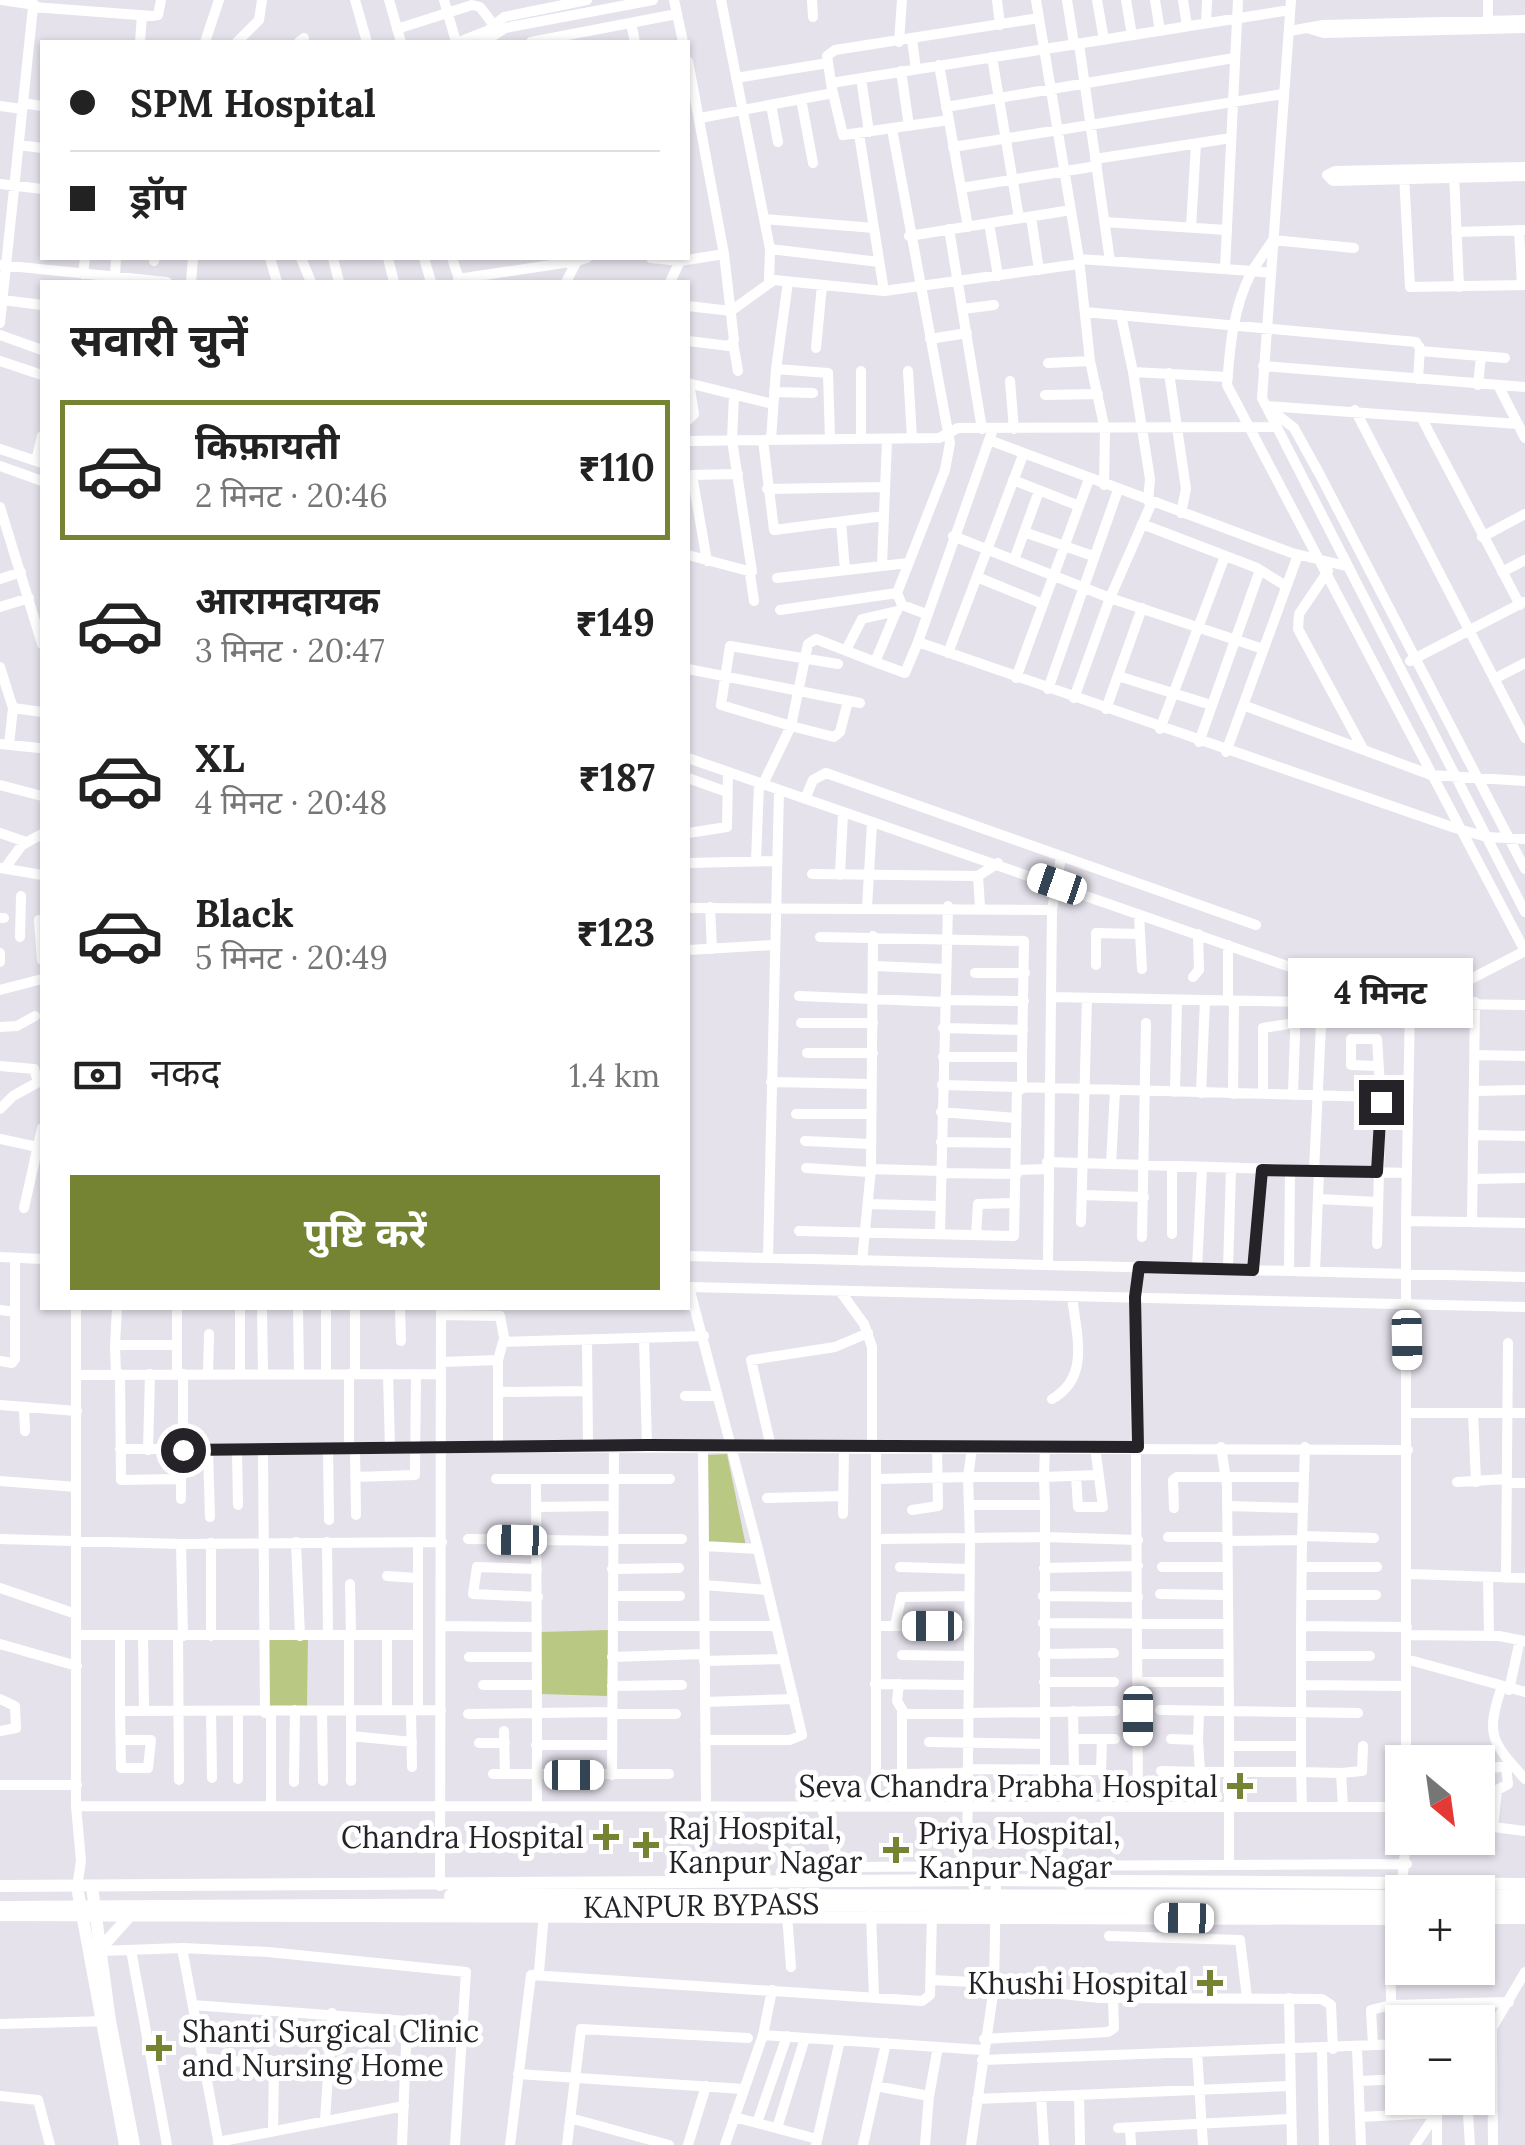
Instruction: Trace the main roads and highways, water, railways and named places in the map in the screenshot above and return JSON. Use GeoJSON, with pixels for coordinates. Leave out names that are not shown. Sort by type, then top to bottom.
{"type":"FeatureCollection","features":[{"type":"Feature","properties":{"kind":"highway","name":"KANPUR BYPASS"},"geometry":{"type":"LineString","coordinates":[[0,1898],[1385,1891]]}},
{"type":"Feature","properties":{"kind":"highway"},"geometry":{"type":"LineString","coordinates":[[1495,1900],[1525,1903]]}},
{"type":"Feature","properties":{"kind":"highway"},"geometry":{"type":"LineString","coordinates":[[1495,1910],[1525,1903]]}},
{"type":"Feature","properties":{"kind":"highway","name":"KANPUR BYPASS"},"geometry":{"type":"LineString","coordinates":[[0,1908],[926,1904],[1385,1908]]}},
{"type":"Feature","properties":{"kind":"main road"},"geometry":{"type":"LineString","coordinates":[[0,1886],[546,1885],[843,1874],[1385,1891]]}},
{"type":"Feature","properties":{"kind":"main road"},"geometry":{"type":"LineString","coordinates":[[1495,1884],[1525,1882]]}},
{"type":"Feature","properties":{"kind":"main road"},"geometry":{"type":"LineString","coordinates":[[84,1887],[125,2145]]}},
{"type":"Feature","properties":{"kind":"main road"},"geometry":{"type":"LineString","coordinates":[[0,1916],[129,1918],[238,1914],[544,1920],[994,1915],[1385,1919]]}},
{"type":"Feature","properties":{"kind":"main road"},"geometry":{"type":"LineString","coordinates":[[1495,1915],[1525,1918]]}},
{"type":"Feature","properties":{"kind":"main road"},"geometry":{"type":"LineString","coordinates":[[63,1917],[96,1948]]}},
{"type":"Feature","properties":{"kind":"main road"},"geometry":{"type":"LineString","coordinates":[[96,1948],[129,1918]]}},
{"type":"Feature","properties":{"kind":"main road"},"geometry":{"type":"LineString","coordinates":[[106,2022],[134,2145]]}},
{"type":"Feature","properties":{"kind":"place","name":"Seva Chandra Prabha Hospital"},"geometry":{"type":"Point","coordinates":[1240,1786]}},
{"type":"Feature","properties":{"kind":"place","name":"Chandra Hospital"},"geometry":{"type":"Point","coordinates":[606,1837]}},
{"type":"Feature","properties":{"kind":"place","name":"Raj Hospital, Kanpur Nagar"},"geometry":{"type":"Point","coordinates":[646,1845]}},
{"type":"Feature","properties":{"kind":"place","name":"Priya Hospital, Kanpur Nagar"},"geometry":{"type":"Point","coordinates":[896,1850]}},
{"type":"Feature","properties":{"kind":"place","name":"Khushi Hospital"},"geometry":{"type":"Point","coordinates":[1210,1983]}},
{"type":"Feature","properties":{"kind":"place","name":"Shanti Surgical Clinic and Nursing Home"},"geometry":{"type":"Point","coordinates":[159,2048]}}]}
